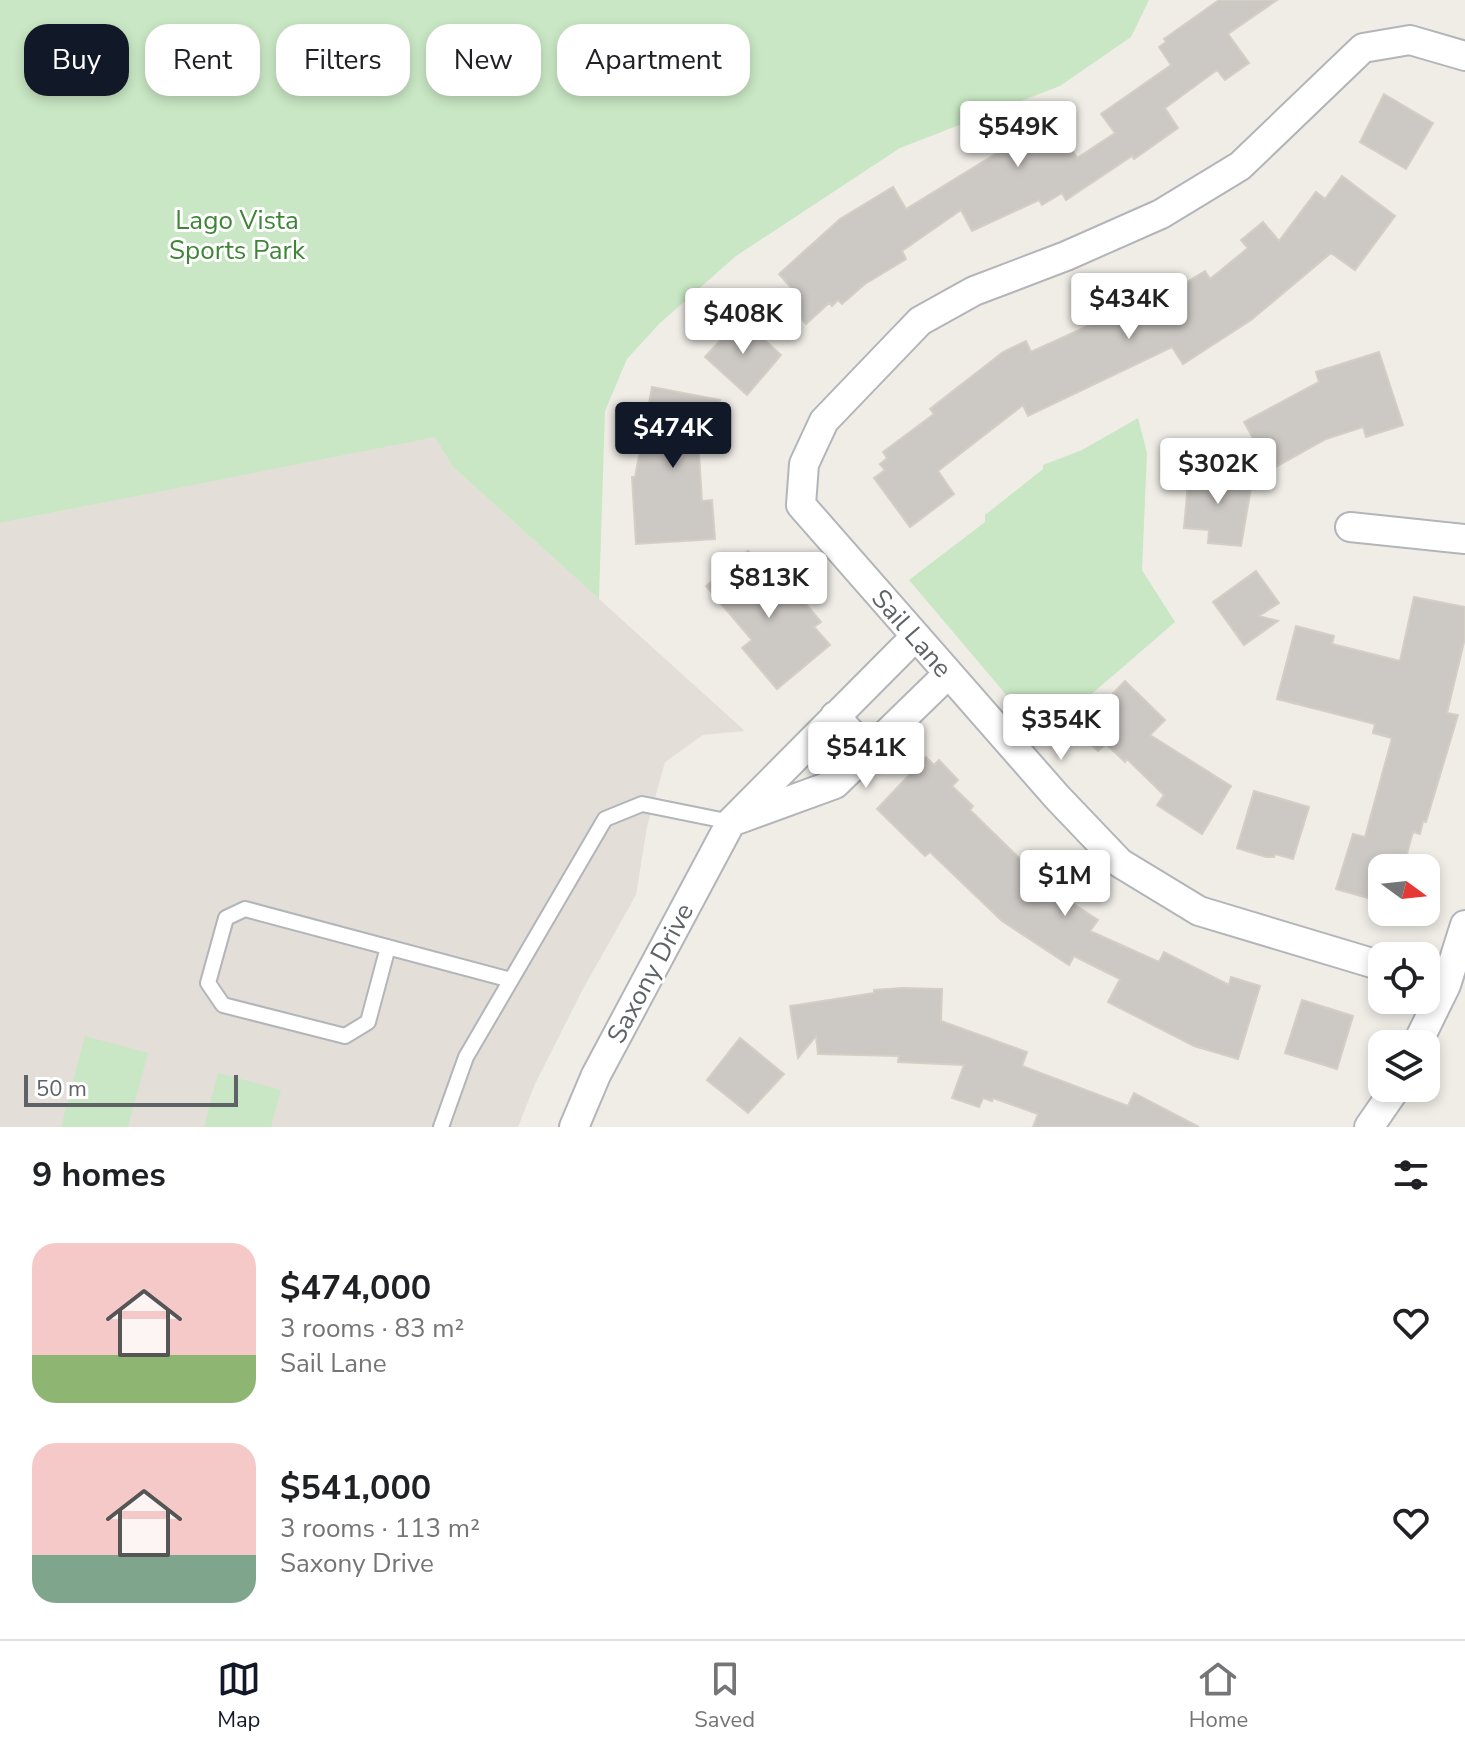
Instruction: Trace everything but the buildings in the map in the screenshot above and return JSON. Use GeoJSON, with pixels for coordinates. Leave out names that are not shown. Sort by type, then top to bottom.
{"type":"FeatureCollection","features":[{"type":"Feature","properties":{"kind":"street","name":"Sail Lane"},"geometry":{"type":"LineString","coordinates":[[1368,962],[1199,911],[1120,863],[915,637],[801,505],[804,464],[824,421],[920,321],[974,291],[1066,256],[1161,214],[1240,166],[1363,48],[1410,40],[1465,56]]}},
{"type":"Feature","properties":{"kind":"street"},"geometry":{"type":"LineString","coordinates":[[1350,527],[1465,539]]}},
{"type":"Feature","properties":{"kind":"street","name":"Saxony Drive"},"geometry":{"type":"LineString","coordinates":[[574,1127],[596,1075],[731,822],[915,637]]}},
{"type":"Feature","properties":{"kind":"street"},"geometry":{"type":"LineString","coordinates":[[731,822],[835,784],[948,674]]}},
{"type":"Feature","properties":{"kind":"street"},"geometry":{"type":"LineString","coordinates":[[835,716],[868,752]]}},
{"type":"Feature","properties":{"kind":"street"},"geometry":{"type":"LineString","coordinates":[[1440,974],[1465,925]]}},
{"type":"Feature","properties":{"kind":"street"},"geometry":{"type":"LineString","coordinates":[[1369,1127],[1386,1102]]}},
{"type":"Feature","properties":{"kind":"lane"},"geometry":{"type":"LineString","coordinates":[[441,1127],[466,1057],[605,819],[642,804],[731,822]]}},
{"type":"Feature","properties":{"kind":"lane"},"geometry":{"type":"LineString","coordinates":[[388,947],[368,1022],[345,1036],[223,1005],[208,983],[226,918],[245,909],[388,947],[511,980]]}},
{"type":"Feature","properties":{"kind":"shaded area"},"geometry":{"type":"Polygon","coordinates":[[[435,436],[453,467],[745,731],[703,735],[665,762],[647,827],[636,895],[584,987],[535,1084],[518,1127],[0,1127],[0,523],[435,436]]]}},
{"type":"Feature","properties":{"kind":"green space","name":"Lago Vista Sports Park"},"geometry":{"type":"Polygon","coordinates":[[[0,0],[1149,0],[1131,37],[1060,86],[900,148],[736,256],[659,324],[627,359],[605,411],[599,599],[453,467],[435,437],[0,523],[0,0]]]}},
{"type":"Feature","properties":{"kind":"green space"},"geometry":{"type":"Polygon","coordinates":[[[1138,418],[1147,453],[1142,570],[1175,622],[1042,737],[909,580],[985,522],[985,515],[1043,469],[1043,465],[1082,450],[1138,418]]]}},
{"type":"Feature","properties":{"kind":"green space"},"geometry":{"type":"Polygon","coordinates":[[[85,1036],[148,1053],[128,1127],[61,1127],[85,1036]]]}},
{"type":"Feature","properties":{"kind":"green space"},"geometry":{"type":"Polygon","coordinates":[[[218,1073],[281,1090],[271,1127],[204,1127],[218,1073]]]}}]}
